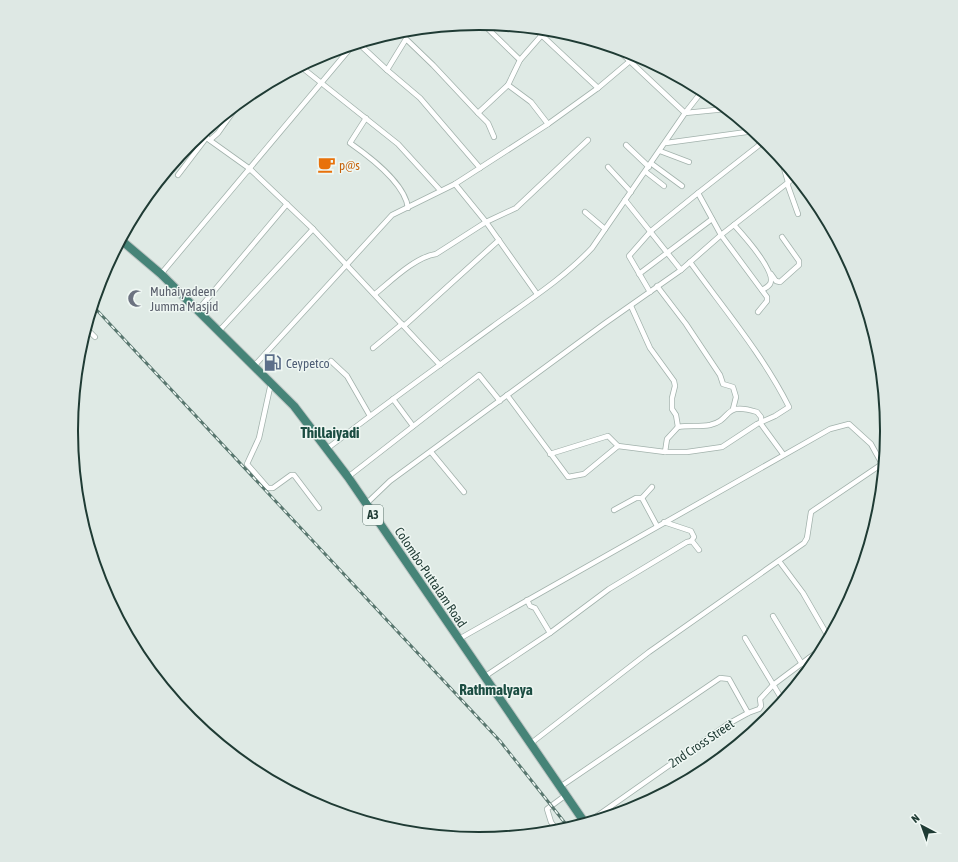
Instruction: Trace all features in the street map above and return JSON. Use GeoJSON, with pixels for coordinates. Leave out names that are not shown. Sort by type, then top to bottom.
{"type":"FeatureCollection","features":[{"type":"Feature","properties":{"kind":"highway","name":"Colombo-Puttalam Road"},"geometry":{"type":"LineString","coordinates":[[125,243],[220,330],[255,365],[294,406],[328,448],[530,744],[583,818]]}},
{"type":"Feature","properties":{"kind":"street"},"geometry":{"type":"LineString","coordinates":[[490,30],[520,60]]}},
{"type":"Feature","properties":{"kind":"street"},"geometry":{"type":"LineString","coordinates":[[478,113],[508,85],[520,60],[541,36],[598,88]]}},
{"type":"Feature","properties":{"kind":"street"},"geometry":{"type":"LineString","coordinates":[[387,70],[406,39],[488,123],[494,136]]}},
{"type":"Feature","properties":{"kind":"street"},"geometry":{"type":"LineString","coordinates":[[363,47],[420,98],[480,168]]}},
{"type":"Feature","properties":{"kind":"street"},"geometry":{"type":"LineString","coordinates":[[160,274],[347,52]]}},
{"type":"Feature","properties":{"kind":"street"},"geometry":{"type":"LineString","coordinates":[[255,365],[392,215],[440,190],[455,184],[548,124],[598,88],[630,61],[685,113],[718,110]]}},
{"type":"Feature","properties":{"kind":"street"},"geometry":{"type":"LineString","coordinates":[[305,70],[398,144],[440,190]]}},
{"type":"Feature","properties":{"kind":"street"},"geometry":{"type":"LineString","coordinates":[[508,85],[531,102],[548,124]]}},
{"type":"Feature","properties":{"kind":"street"},"geometry":{"type":"LineString","coordinates":[[328,448],[392,399],[580,261],[592,248],[698,96]]}},
{"type":"Feature","properties":{"kind":"street"},"geometry":{"type":"LineString","coordinates":[[366,118],[350,142],[389,176],[407,198],[408,208]]}},
{"type":"Feature","properties":{"kind":"street"},"geometry":{"type":"LineString","coordinates":[[178,175],[218,127]]}},
{"type":"Feature","properties":{"kind":"street"},"geometry":{"type":"LineString","coordinates":[[666,143],[746,132]]}},
{"type":"Feature","properties":{"kind":"street"},"geometry":{"type":"LineString","coordinates":[[208,139],[250,168],[313,229],[440,365]]}},
{"type":"Feature","properties":{"kind":"street"},"geometry":{"type":"LineString","coordinates":[[375,294],[400,274],[427,256],[436,254],[486,222],[516,208],[588,140]]}},
{"type":"Feature","properties":{"kind":"street"},"geometry":{"type":"LineString","coordinates":[[650,292],[629,256],[651,231],[759,144]]}},
{"type":"Feature","properties":{"kind":"street"},"geometry":{"type":"LineString","coordinates":[[626,145],[650,165],[682,186]]}},
{"type":"Feature","properties":{"kind":"street"},"geometry":{"type":"LineString","coordinates":[[660,151],[689,162]]}},
{"type":"Feature","properties":{"kind":"street"},"geometry":{"type":"LineString","coordinates":[[608,167],[631,192]]}},
{"type":"Feature","properties":{"kind":"street"},"geometry":{"type":"LineString","coordinates":[[202,224],[250,168]]}},
{"type":"Feature","properties":{"kind":"street"},"geometry":{"type":"LineString","coordinates":[[646,172],[664,186]]}},
{"type":"Feature","properties":{"kind":"street"},"geometry":{"type":"LineString","coordinates":[[786,173],[788,186],[798,214]]}},
{"type":"Feature","properties":{"kind":"street"},"geometry":{"type":"LineString","coordinates":[[366,504],[390,481],[681,270],[721,235],[791,180]]}},
{"type":"Feature","properties":{"kind":"street"},"geometry":{"type":"LineString","coordinates":[[455,184],[486,222],[537,294]]}},
{"type":"Feature","properties":{"kind":"street"},"geometry":{"type":"LineString","coordinates":[[698,193],[721,235],[767,297],[768,301],[758,312]]}},
{"type":"Feature","properties":{"kind":"street"},"geometry":{"type":"LineString","coordinates":[[625,200],[681,270]]}},
{"type":"Feature","properties":{"kind":"street"},"geometry":{"type":"LineString","coordinates":[[198,310],[287,204]]}},
{"type":"Feature","properties":{"kind":"street"},"geometry":{"type":"LineString","coordinates":[[585,212],[605,228]]}},
{"type":"Feature","properties":{"kind":"street"},"geometry":{"type":"LineString","coordinates":[[639,274],[666,252],[712,219]]}},
{"type":"Feature","properties":{"kind":"street"},"geometry":{"type":"LineString","coordinates":[[734,226],[755,250],[776,281],[780,282],[799,264],[782,237]]}},
{"type":"Feature","properties":{"kind":"street"},"geometry":{"type":"LineString","coordinates":[[220,330],[313,229]]}},
{"type":"Feature","properties":{"kind":"street"},"geometry":{"type":"LineString","coordinates":[[372,348],[403,325],[499,240]]}},
{"type":"Feature","properties":{"kind":"street"},"geometry":{"type":"LineString","coordinates":[[550,454],[608,436],[618,446],[665,452],[687,452],[722,447],[757,424],[761,424],[788,407],[779,388],[690,262]]}},
{"type":"Feature","properties":{"kind":"street"},"geometry":{"type":"LineString","coordinates":[[762,290],[770,284],[771,279],[769,271]]}},
{"type":"Feature","properties":{"kind":"street"},"geometry":{"type":"LineString","coordinates":[[657,286],[686,324],[720,375],[723,384],[733,387],[736,397],[732,409],[716,423],[678,428],[667,439],[665,452]]}},
{"type":"Feature","properties":{"kind":"street"},"geometry":{"type":"LineString","coordinates":[[631,306],[650,348],[674,381],[675,386],[672,398],[672,409],[676,415],[678,428]]}},
{"type":"Feature","properties":{"kind":"street"},"geometry":{"type":"LineString","coordinates":[[91,333],[95,337]]}},
{"type":"Feature","properties":{"kind":"street"},"geometry":{"type":"LineString","coordinates":[[331,361],[346,376],[370,416]]}},
{"type":"Feature","properties":{"kind":"street"},"geometry":{"type":"LineString","coordinates":[[348,477],[479,375],[500,401]]}},
{"type":"Feature","properties":{"kind":"street"},"geometry":{"type":"LineString","coordinates":[[271,383],[260,438],[246,464],[268,488],[273,488],[291,475],[294,475],[319,508]]}},
{"type":"Feature","properties":{"kind":"street"},"geometry":{"type":"LineString","coordinates":[[507,395],[568,477],[584,474],[618,446]]}},
{"type":"Feature","properties":{"kind":"street"},"geometry":{"type":"LineString","coordinates":[[392,399],[413,426]]}},
{"type":"Feature","properties":{"kind":"street"},"geometry":{"type":"LineString","coordinates":[[732,409],[746,408],[757,412],[761,417],[761,424],[783,454]]}},
{"type":"Feature","properties":{"kind":"street"},"geometry":{"type":"LineString","coordinates":[[459,639],[783,454],[830,429],[849,424],[871,444],[879,460]]}},
{"type":"Feature","properties":{"kind":"street"},"geometry":{"type":"LineString","coordinates":[[431,452],[464,492]]}},
{"type":"Feature","properties":{"kind":"street"},"geometry":{"type":"LineString","coordinates":[[530,744],[648,652],[804,544],[807,538],[809,516],[811,512],[878,469]]}},
{"type":"Feature","properties":{"kind":"street"},"geometry":{"type":"LineString","coordinates":[[614,510],[636,498],[642,498],[652,487]]}},
{"type":"Feature","properties":{"kind":"street"},"geometry":{"type":"LineString","coordinates":[[642,498],[657,526]]}},
{"type":"Feature","properties":{"kind":"street"},"geometry":{"type":"LineString","coordinates":[[484,676],[550,633],[609,589],[691,541],[694,537],[690,531],[664,522]]}},
{"type":"Feature","properties":{"kind":"street"},"geometry":{"type":"LineString","coordinates":[[691,541],[699,550]]}},
{"type":"Feature","properties":{"kind":"street"},"geometry":{"type":"LineString","coordinates":[[779,561],[803,593],[826,632]]}},
{"type":"Feature","properties":{"kind":"street"},"geometry":{"type":"LineString","coordinates":[[527,600],[530,606],[535,608],[550,633]]}},
{"type":"Feature","properties":{"kind":"street"},"geometry":{"type":"LineString","coordinates":[[773,616],[802,664]]}},
{"type":"Feature","properties":{"kind":"street"},"geometry":{"type":"LineString","coordinates":[[745,638],[780,696]]}},
{"type":"Feature","properties":{"kind":"street","name":"2nd Cross Street"},"geometry":{"type":"LineString","coordinates":[[600,813],[728,724],[759,709],[761,706],[760,699],[773,685],[808,659]]}},
{"type":"Feature","properties":{"kind":"street"},"geometry":{"type":"LineString","coordinates":[[560,787],[720,678],[729,679],[748,713]]}},
{"type":"Feature","properties":{"kind":"street"},"geometry":{"type":"LineString","coordinates":[[553,825],[547,809],[566,795]]}},
{"type":"Feature","properties":{"kind":"railway"},"geometry":{"type":"LineString","coordinates":[[97,310],[500,741],[564,822]]}},
{"type":"Feature","properties":{"kind":"place","name":"p@s"},"geometry":{"type":"Point","coordinates":[326,165]}},
{"type":"Feature","properties":{"kind":"place","name":"Muhaiyadeen Jumma Masjid"},"geometry":{"type":"Point","coordinates":[137,298]}},
{"type":"Feature","properties":{"kind":"place","name":"Ceypetco"},"geometry":{"type":"Point","coordinates":[273,363]}},
{"type":"Feature","properties":{"kind":"district","name":"Thillaiyadi"},"geometry":{"type":"Point","coordinates":[330,433]}},
{"type":"Feature","properties":{"kind":"district","name":"Rathmalyaya"},"geometry":{"type":"Point","coordinates":[496,690]}}]}
